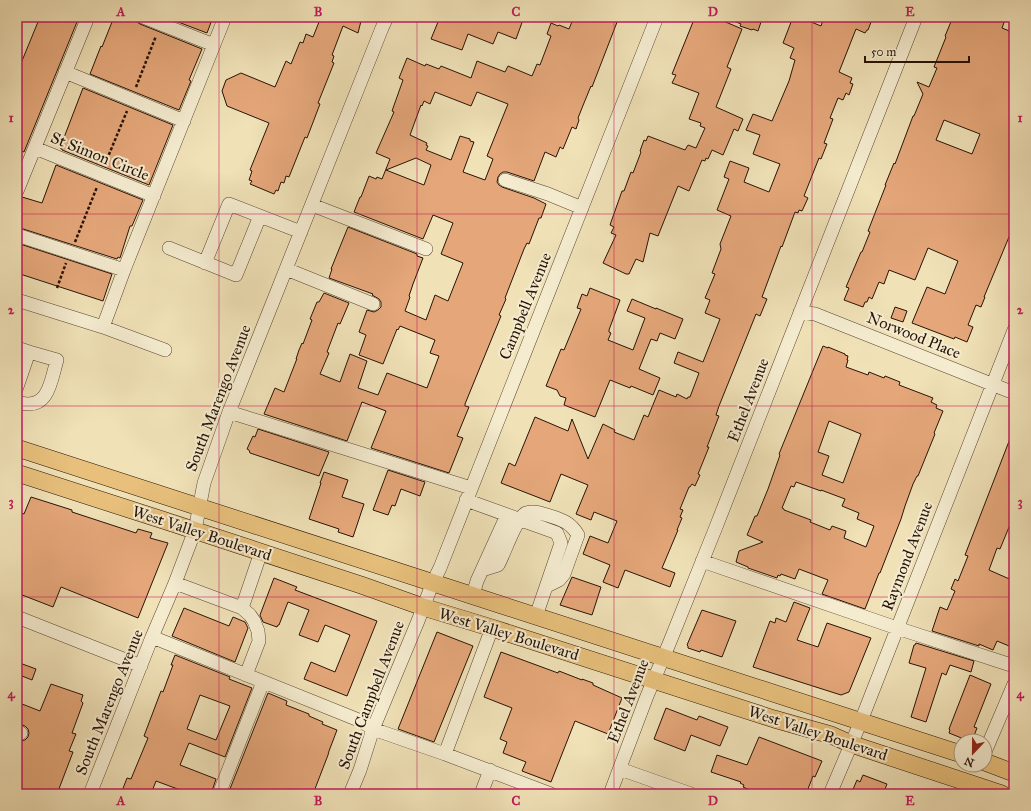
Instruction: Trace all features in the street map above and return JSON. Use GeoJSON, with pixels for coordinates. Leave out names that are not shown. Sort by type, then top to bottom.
{"type":"FeatureCollection","features":[{"type":"Feature","properties":{"kind":"main road","name":"West Valley Boulevard"},"geometry":{"type":"LineString","coordinates":[[17,448],[953,751]]}},
{"type":"Feature","properties":{"kind":"main road","name":"West Valley Boulevard"},"geometry":{"type":"LineString","coordinates":[[18,475],[195,530],[422,607],[492,628],[774,719],[831,735],[851,744],[1002,794]]}},
{"type":"Feature","properties":{"kind":"main road"},"geometry":{"type":"LineString","coordinates":[[993,765],[1014,773]]}},
{"type":"Feature","properties":{"kind":"street","name":"St Simon Circle"},"geometry":{"type":"LineString","coordinates":[[17,191],[88,17]]}},
{"type":"Feature","properties":{"kind":"street"},"geometry":{"type":"LineString","coordinates":[[143,17],[214,44]]}},
{"type":"Feature","properties":{"kind":"street","name":"St Simon Circle"},"geometry":{"type":"LineString","coordinates":[[103,327],[124,270],[225,17]]}},
{"type":"Feature","properties":{"kind":"street","name":"South Marengo Avenue"},"geometry":{"type":"LineString","coordinates":[[90,794],[195,530],[204,483],[229,412],[387,17]]}},
{"type":"Feature","properties":{"kind":"street","name":"Campbell Avenue"},"geometry":{"type":"LineString","coordinates":[[422,607],[440,568],[657,17]]}},
{"type":"Feature","properties":{"kind":"street","name":"Ethel Avenue"},"geometry":{"type":"LineString","coordinates":[[610,794],[647,696],[702,561],[916,17]]}},
{"type":"Feature","properties":{"kind":"street"},"geometry":{"type":"LineString","coordinates":[[65,72],[184,120]]}},
{"type":"Feature","properties":{"kind":"street","name":"St Simon Circle"},"geometry":{"type":"LineString","coordinates":[[34,148],[154,196]]}},
{"type":"Feature","properties":{"kind":"street"},"geometry":{"type":"LineString","coordinates":[[505,180],[548,194],[582,208]]}},
{"type":"Feature","properties":{"kind":"street"},"geometry":{"type":"LineString","coordinates":[[205,263],[229,204],[301,232]]}},
{"type":"Feature","properties":{"kind":"street"},"geometry":{"type":"LineString","coordinates":[[312,205],[426,249]]}},
{"type":"Feature","properties":{"kind":"street"},"geometry":{"type":"LineString","coordinates":[[169,248],[236,275],[260,216]]}},
{"type":"Feature","properties":{"kind":"street"},"geometry":{"type":"LineString","coordinates":[[17,235],[124,270]]}},
{"type":"Feature","properties":{"kind":"street"},"geometry":{"type":"LineString","coordinates":[[286,269],[373,304]]}},
{"type":"Feature","properties":{"kind":"street"},"geometry":{"type":"LineString","coordinates":[[17,300],[103,327],[165,350]]}},
{"type":"Feature","properties":{"kind":"street","name":"Norwood Place"},"geometry":{"type":"LineString","coordinates":[[800,312],[815,314],[1014,393]]}},
{"type":"Feature","properties":{"kind":"street","name":"Raymond Avenue"},"geometry":{"type":"LineString","coordinates":[[830,794],[861,721],[1014,330]]}},
{"type":"Feature","properties":{"kind":"street"},"geometry":{"type":"LineString","coordinates":[[17,387],[23,350],[57,360],[48,391],[43,399],[29,405],[21,404]]}},
{"type":"Feature","properties":{"kind":"street"},"geometry":{"type":"LineString","coordinates":[[229,412],[471,488]]}},
{"type":"Feature","properties":{"kind":"street"},"geometry":{"type":"LineString","coordinates":[[466,500],[557,533],[559,536],[561,543],[536,616]]}},
{"type":"Feature","properties":{"kind":"street"},"geometry":{"type":"LineString","coordinates":[[482,570],[498,565],[519,520],[526,513],[534,512],[561,519],[573,527],[578,535],[564,574],[559,580],[546,586]]}},
{"type":"Feature","properties":{"kind":"street"},"geometry":{"type":"LineString","coordinates":[[473,595],[477,581],[507,515]]}},
{"type":"Feature","properties":{"kind":"street"},"geometry":{"type":"LineString","coordinates":[[242,608],[261,552]]}},
{"type":"Feature","properties":{"kind":"street"},"geometry":{"type":"LineString","coordinates":[[702,561],[897,628],[1014,666]]}},
{"type":"Feature","properties":{"kind":"street"},"geometry":{"type":"LineString","coordinates":[[175,583],[242,608],[250,615],[258,631],[259,641],[246,675]]}},
{"type":"Feature","properties":{"kind":"street","name":"South Campbell Avenue"},"geometry":{"type":"LineString","coordinates":[[350,794],[374,729],[418,621],[422,607]]}},
{"type":"Feature","properties":{"kind":"street"},"geometry":{"type":"LineString","coordinates":[[17,617],[141,666]]}},
{"type":"Feature","properties":{"kind":"street"},"geometry":{"type":"LineString","coordinates":[[445,754],[492,628]]}},
{"type":"Feature","properties":{"kind":"street"},"geometry":{"type":"LineString","coordinates":[[152,637],[361,721],[374,729],[490,770],[551,794]]}},
{"type":"Feature","properties":{"kind":"street"},"geometry":{"type":"LineString","coordinates":[[219,794],[263,682]]}},
{"type":"Feature","properties":{"kind":"street"},"geometry":{"type":"LineString","coordinates":[[993,733],[1014,684]]}},
{"type":"Feature","properties":{"kind":"street"},"geometry":{"type":"LineString","coordinates":[[620,768],[690,794]]}},
{"type":"Feature","properties":{"kind":"street"},"geometry":{"type":"LineString","coordinates":[[481,794],[490,770]]}},
{"type":"Feature","properties":{"kind":"path"},"geometry":{"type":"LineString","coordinates":[[134,93],[159,30]]}},
{"type":"Feature","properties":{"kind":"path"},"geometry":{"type":"LineString","coordinates":[[104,168],[128,107]]}},
{"type":"Feature","properties":{"kind":"path"},"geometry":{"type":"LineString","coordinates":[[74,243],[99,181]]}},
{"type":"Feature","properties":{"kind":"path"},"geometry":{"type":"LineString","coordinates":[[58,288],[67,259]]}},
{"type":"Feature","properties":{"kind":"building"},"geometry":{"type":"Polygon","coordinates":[[[40,17],[79,17],[24,152],[17,149],[17,73],[40,17]]]}},
{"type":"Feature","properties":{"kind":"building"},"geometry":{"type":"Polygon","coordinates":[[[114,17],[135,17],[137,22],[140,24],[202,49],[189,80],[191,81],[179,110],[90,74],[114,17]]]}},
{"type":"Feature","properties":{"kind":"building"},"geometry":{"type":"Polygon","coordinates":[[[165,17],[213,17],[207,33],[165,17]]]}},
{"type":"Feature","properties":{"kind":"building"},"geometry":{"type":"Polygon","coordinates":[[[321,17],[362,17],[358,33],[343,26],[332,55],[334,56],[332,62],[334,63],[318,103],[320,104],[307,138],[305,137],[289,177],[286,176],[284,183],[281,182],[278,191],[276,190],[274,194],[250,184],[252,181],[249,180],[252,171],[250,170],[269,123],[227,106],[222,91],[226,80],[241,73],[275,87],[286,61],[291,64],[300,42],[303,43],[306,34],[313,37],[321,17]]]}},
{"type":"Feature","properties":{"kind":"building"},"geometry":{"type":"Polygon","coordinates":[[[440,17],[524,17],[516,39],[498,32],[493,44],[468,34],[462,50],[431,39],[440,17]]]}},
{"type":"Feature","properties":{"kind":"building"},"geometry":{"type":"Polygon","coordinates":[[[574,17],[619,17],[592,87],[591,86],[578,118],[579,120],[576,129],[572,127],[563,149],[560,147],[556,157],[545,152],[534,181],[507,172],[503,172],[498,177],[497,182],[502,187],[534,198],[546,204],[529,244],[527,243],[524,249],[499,315],[501,316],[465,404],[465,406],[469,407],[457,436],[463,438],[449,473],[371,448],[386,411],[362,402],[347,441],[264,414],[275,388],[284,392],[299,350],[302,343],[303,344],[312,320],[310,319],[317,302],[319,302],[324,293],[349,303],[340,324],[338,323],[327,352],[329,353],[320,374],[340,382],[350,354],[367,361],[358,388],[378,395],[387,373],[427,388],[439,356],[430,353],[435,340],[400,326],[398,330],[397,329],[383,364],[359,355],[366,335],[359,332],[367,310],[374,312],[378,310],[381,307],[381,302],[372,295],[373,294],[329,278],[331,269],[348,227],[417,254],[417,256],[423,258],[405,311],[426,320],[435,295],[448,301],[463,263],[441,254],[453,223],[433,215],[423,239],[354,212],[369,176],[376,179],[377,177],[382,179],[390,159],[376,153],[394,112],[392,111],[403,80],[399,78],[407,58],[425,66],[426,64],[439,69],[441,66],[471,78],[477,61],[505,72],[508,66],[532,76],[537,64],[540,65],[551,36],[547,34],[551,23],[569,29],[574,17]],[[435,92],[430,104],[424,101],[422,106],[421,105],[410,135],[427,143],[426,145],[428,146],[426,150],[451,160],[460,136],[470,139],[470,141],[474,142],[463,172],[485,180],[493,159],[487,156],[508,104],[477,92],[471,106],[435,92]],[[416,158],[386,170],[424,185],[431,165],[416,158]]]}},
{"type":"Feature","properties":{"kind":"building"},"geometry":{"type":"Polygon","coordinates":[[[695,17],[714,17],[742,29],[727,67],[731,69],[716,107],[743,119],[738,131],[734,129],[723,155],[712,150],[708,159],[706,158],[705,161],[702,160],[689,191],[678,186],[658,236],[650,233],[643,262],[636,259],[629,274],[626,274],[603,263],[616,235],[611,233],[614,227],[610,225],[622,191],[624,191],[631,172],[633,173],[644,140],[646,141],[648,136],[685,150],[688,145],[696,148],[705,128],[700,126],[701,123],[689,119],[699,93],[672,83],[676,75],[672,74],[695,17]]]}},
{"type":"Feature","properties":{"kind":"building"},"geometry":{"type":"Polygon","coordinates":[[[724,17],[758,17],[762,19],[758,31],[740,26],[741,24],[724,17]]]}},
{"type":"Feature","properties":{"kind":"building"},"geometry":{"type":"Polygon","coordinates":[[[793,17],[799,17],[821,26],[824,17],[873,17],[868,30],[865,33],[856,29],[839,72],[852,78],[850,83],[853,84],[849,95],[846,93],[843,100],[838,98],[830,118],[833,119],[824,143],[827,144],[821,159],[819,158],[804,196],[808,198],[802,211],[799,210],[798,213],[795,212],[782,247],[781,246],[762,297],[767,299],[760,316],[756,314],[719,406],[716,415],[719,416],[698,474],[700,475],[695,486],[692,484],[689,487],[680,509],[683,510],[680,517],[682,518],[662,568],[675,573],[670,587],[625,570],[618,588],[603,582],[610,565],[583,554],[590,536],[608,543],[617,521],[594,512],[591,520],[576,514],[588,485],[561,474],[550,502],[501,483],[509,463],[515,466],[535,417],[568,431],[572,419],[588,459],[603,424],[615,430],[614,432],[634,440],[644,415],[648,417],[659,390],[676,397],[677,394],[687,399],[690,397],[699,373],[674,363],[678,352],[703,362],[720,319],[705,313],[710,300],[705,298],[715,274],[712,273],[721,249],[720,244],[731,216],[717,210],[729,179],[724,177],[730,161],[749,168],[744,182],[769,192],[780,164],[753,154],[760,135],[746,130],[753,114],[772,121],[789,81],[795,60],[790,58],[794,48],[783,43],[793,17]]]}},
{"type":"Feature","properties":{"kind":"building"},"geometry":{"type":"Polygon","coordinates":[[[953,17],[1006,17],[1002,28],[1014,33],[1014,225],[981,307],[976,305],[968,325],[973,327],[967,342],[955,337],[954,339],[912,323],[927,287],[945,294],[958,261],[928,248],[915,280],[889,270],[884,284],[879,282],[872,299],[869,297],[863,307],[844,300],[849,288],[846,287],[870,232],[868,231],[885,185],[923,94],[917,82],[929,87],[937,68],[934,67],[946,37],[945,36],[953,17]],[[944,120],[936,140],[972,154],[980,134],[944,120]]]}},
{"type":"Feature","properties":{"kind":"building"},"geometry":{"type":"Polygon","coordinates":[[[83,88],[173,125],[149,185],[60,148],[83,88]]]}},
{"type":"Feature","properties":{"kind":"building"},"geometry":{"type":"Polygon","coordinates":[[[56,165],[143,200],[132,226],[130,226],[120,258],[118,257],[117,259],[17,227],[20,214],[17,213],[17,199],[22,197],[42,203],[56,165]]]}},
{"type":"Feature","properties":{"kind":"building"},"geometry":{"type":"Polygon","coordinates":[[[17,243],[112,274],[103,301],[17,273],[17,243]]]}},
{"type":"Feature","properties":{"kind":"building"},"geometry":{"type":"Polygon","coordinates":[[[590,288],[620,300],[609,330],[611,333],[608,340],[633,350],[645,318],[627,311],[632,299],[683,319],[675,339],[660,333],[657,341],[651,339],[639,369],[660,378],[653,395],[631,386],[630,388],[610,380],[595,417],[564,405],[566,398],[560,396],[557,390],[546,386],[561,349],[564,350],[581,309],[577,308],[582,294],[587,296],[590,288]]]}},
{"type":"Feature","properties":{"kind":"building"},"geometry":{"type":"Polygon","coordinates":[[[895,307],[907,311],[903,322],[891,318],[895,307]]]}},
{"type":"Feature","properties":{"kind":"building"},"geometry":{"type":"Polygon","coordinates":[[[823,346],[848,356],[846,367],[868,375],[869,372],[900,382],[899,385],[933,398],[931,402],[937,405],[936,408],[943,411],[865,609],[822,594],[828,580],[799,569],[795,579],[781,574],[780,576],[778,575],[777,578],[748,568],[736,562],[739,551],[763,542],[747,535],[755,516],[757,516],[768,489],[780,455],[779,454],[823,346]],[[829,421],[818,452],[829,456],[822,475],[843,483],[861,434],[829,421]],[[796,482],[794,487],[791,486],[782,508],[784,510],[811,520],[810,522],[830,530],[832,526],[846,531],[844,538],[866,547],[874,526],[857,519],[859,513],[842,506],[845,499],[796,482]]]}},
{"type":"Feature","properties":{"kind":"building"},"geometry":{"type":"Polygon","coordinates":[[[258,429],[329,452],[319,476],[250,453],[247,449],[253,436],[255,437],[258,429]]]}},
{"type":"Feature","properties":{"kind":"building"},"geometry":{"type":"Polygon","coordinates":[[[1013,431],[1014,515],[1000,549],[997,548],[989,570],[1014,581],[1014,648],[997,641],[993,650],[979,644],[979,646],[932,631],[940,607],[947,610],[955,591],[951,589],[955,579],[958,581],[968,556],[965,555],[1013,431]]]}},
{"type":"Feature","properties":{"kind":"building"},"geometry":{"type":"Polygon","coordinates":[[[388,470],[425,482],[420,496],[401,489],[395,506],[392,505],[388,515],[373,510],[388,470]]]}},
{"type":"Feature","properties":{"kind":"building"},"geometry":{"type":"Polygon","coordinates":[[[324,472],[348,480],[342,497],[364,504],[353,537],[338,532],[339,529],[309,519],[324,472]]]}},
{"type":"Feature","properties":{"kind":"building"},"geometry":{"type":"Polygon","coordinates":[[[31,497],[136,533],[138,529],[152,533],[150,538],[168,543],[138,618],[61,587],[53,607],[17,593],[17,511],[24,514],[31,497]]]}},
{"type":"Feature","properties":{"kind":"building"},"geometry":{"type":"Polygon","coordinates":[[[572,577],[601,587],[592,615],[560,605],[572,577]]]}},
{"type":"Feature","properties":{"kind":"building"},"geometry":{"type":"Polygon","coordinates":[[[274,578],[297,587],[295,590],[377,621],[347,696],[304,679],[311,662],[335,672],[350,635],[325,625],[318,642],[299,635],[309,610],[288,602],[277,627],[263,622],[260,615],[274,578]]]}},
{"type":"Feature","properties":{"kind":"building"},"geometry":{"type":"Polygon","coordinates":[[[794,602],[810,608],[797,640],[818,647],[827,623],[871,638],[849,692],[841,695],[753,667],[770,621],[775,623],[776,618],[786,622],[794,602]]]}},
{"type":"Feature","properties":{"kind":"building"},"geometry":{"type":"Polygon","coordinates":[[[184,608],[229,626],[233,617],[245,622],[248,628],[235,662],[172,636],[184,608]]]}},
{"type":"Feature","properties":{"kind":"building"},"geometry":{"type":"Polygon","coordinates":[[[702,610],[736,621],[722,657],[701,650],[700,652],[688,648],[687,645],[702,610]]]}},
{"type":"Feature","properties":{"kind":"building"},"geometry":{"type":"Polygon","coordinates":[[[437,632],[473,646],[434,742],[398,729],[437,632]]]}},
{"type":"Feature","properties":{"kind":"building"},"geometry":{"type":"Polygon","coordinates":[[[916,643],[974,661],[971,672],[950,665],[946,675],[942,673],[926,722],[911,717],[926,668],[909,663],[914,645],[916,643]]]}},
{"type":"Feature","properties":{"kind":"building"},"geometry":{"type":"Polygon","coordinates":[[[501,652],[558,673],[559,671],[593,683],[593,685],[622,698],[608,734],[575,721],[551,782],[522,771],[526,762],[503,753],[507,742],[500,739],[512,708],[484,697],[501,652]]]}},
{"type":"Feature","properties":{"kind":"building"},"geometry":{"type":"Polygon","coordinates":[[[175,655],[230,677],[229,679],[252,688],[225,757],[189,743],[180,765],[216,779],[211,794],[191,794],[156,781],[151,794],[123,794],[124,791],[122,791],[127,778],[131,779],[148,738],[144,736],[161,691],[163,692],[173,665],[171,665],[175,655]],[[200,695],[187,729],[216,740],[230,706],[200,695]]]}},
{"type":"Feature","properties":{"kind":"building"},"geometry":{"type":"Polygon","coordinates":[[[17,662],[36,669],[32,680],[17,674],[17,662]]]}},
{"type":"Feature","properties":{"kind":"building"},"geometry":{"type":"Polygon","coordinates":[[[970,675],[991,684],[974,727],[977,728],[975,733],[953,733],[953,735],[949,733],[949,729],[970,675]]]}},
{"type":"Feature","properties":{"kind":"building"},"geometry":{"type":"Polygon","coordinates":[[[51,684],[83,695],[81,701],[83,703],[72,733],[76,734],[69,751],[73,752],[57,794],[31,794],[17,788],[17,740],[25,740],[29,733],[25,726],[17,723],[17,702],[40,711],[51,684]]]}},
{"type":"Feature","properties":{"kind":"building"},"geometry":{"type":"Polygon","coordinates":[[[268,693],[287,701],[286,705],[309,714],[309,716],[323,722],[322,724],[337,730],[313,794],[228,794],[268,693]]]}},
{"type":"Feature","properties":{"kind":"building"},"geometry":{"type":"Polygon","coordinates":[[[666,708],[697,720],[699,716],[728,727],[720,746],[691,735],[685,751],[654,739],[666,708]]]}},
{"type":"Feature","properties":{"kind":"building"},"geometry":{"type":"Polygon","coordinates":[[[759,737],[822,761],[815,777],[813,776],[806,794],[759,794],[743,787],[744,785],[740,783],[741,782],[711,772],[717,755],[747,765],[759,737]]]}},
{"type":"Feature","properties":{"kind":"building"},"geometry":{"type":"Polygon","coordinates":[[[863,775],[887,784],[883,794],[851,794],[857,780],[860,782],[863,775]]]}}]}
